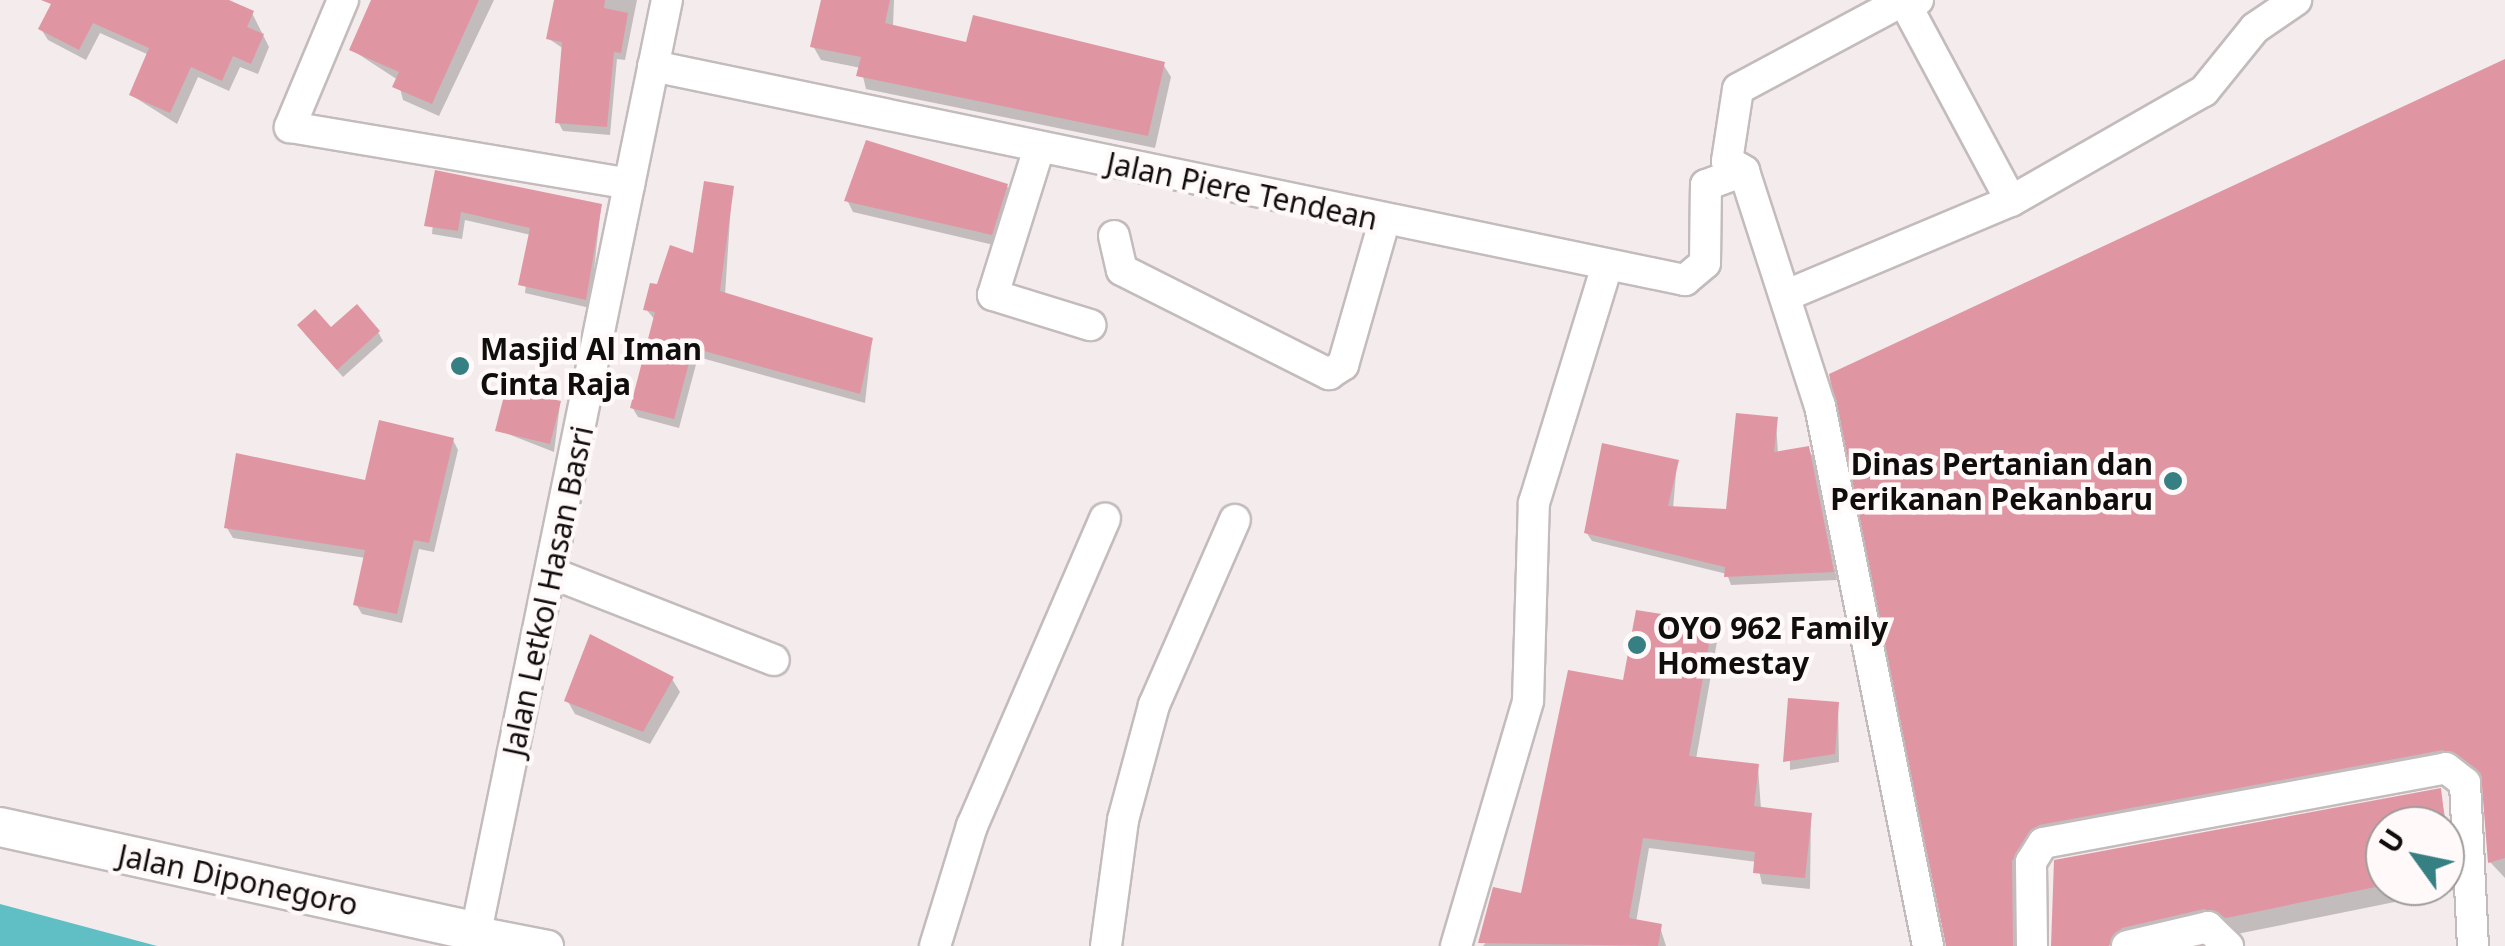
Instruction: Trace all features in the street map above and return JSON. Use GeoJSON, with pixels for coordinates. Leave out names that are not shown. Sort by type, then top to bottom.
{"type":"FeatureCollection","features":[{"type":"Feature","properties":{"kind":"main road","name":"Jalan Diponegoro"},"geometry":{"type":"LineString","coordinates":[[0,828],[474,939]]}},
{"type":"Feature","properties":{"kind":"street"},"geometry":{"type":"LineString","coordinates":[[344,0],[290,126],[629,184]]}},
{"type":"Feature","properties":{"kind":"street","name":"Jalan Letkol Hasan Basri"},"geometry":{"type":"LineString","coordinates":[[474,939],[554,574],[667,0]]}},
{"type":"Feature","properties":{"kind":"street"},"geometry":{"type":"LineString","coordinates":[[1786,295],[2011,201],[2204,91],[2255,28],[2296,0]]}},
{"type":"Feature","properties":{"kind":"street"},"geometry":{"type":"LineString","coordinates":[[1928,946],[1863,592],[1786,295],[1744,171],[1727,161],[1738,90],[1909,2],[2011,201]]}},
{"type":"Feature","properties":{"kind":"street","name":"Jalan Piere Tendean"},"geometry":{"type":"LineString","coordinates":[[653,66],[1606,269],[1698,277],[1706,184],[1744,171]]}},
{"type":"Feature","properties":{"kind":"street"},"geometry":{"type":"LineString","coordinates":[[1039,148],[992,295],[1090,325]]}},
{"type":"Feature","properties":{"kind":"street"},"geometry":{"type":"LineString","coordinates":[[1114,236],[1122,270],[1329,374],[1343,365],[1384,222]]}},
{"type":"Feature","properties":{"kind":"street"},"geometry":{"type":"LineString","coordinates":[[1456,946],[1528,700],[1534,503],[1606,269]]}},
{"type":"Feature","properties":{"kind":"street"},"geometry":{"type":"LineString","coordinates":[[935,946],[972,826],[1105,518]]}},
{"type":"Feature","properties":{"kind":"street"},"geometry":{"type":"LineString","coordinates":[[1106,946],[1123,820],[1154,705],[1235,520]]}},
{"type":"Feature","properties":{"kind":"street"},"geometry":{"type":"LineString","coordinates":[[554,574],[774,660]]}},
{"type":"Feature","properties":{"kind":"street"},"geometry":{"type":"LineString","coordinates":[[2032,946],[2032,862],[2044,843],[2446,768],[2466,782],[2473,946]]}},
{"type":"Feature","properties":{"kind":"street"},"geometry":{"type":"LineString","coordinates":[[2127,946],[2208,927],[2228,946]]}},
{"type":"Feature","properties":{"kind":"street"},"geometry":{"type":"LineString","coordinates":[[474,939],[548,946]]}},
{"type":"Feature","properties":{"kind":"water"},"geometry":{"type":"Polygon","coordinates":[[[0,904],[157,946],[0,946],[0,904]]]}},
{"type":"Feature","properties":{"kind":"building"},"geometry":{"type":"Polygon","coordinates":[[[41,0],[229,0],[254,11],[247,27],[264,34],[251,64],[233,56],[222,81],[191,67],[170,113],[129,95],[149,48],[93,23],[79,50],[38,29],[51,4],[41,0]]]}},
{"type":"Feature","properties":{"kind":"building"},"geometry":{"type":"Polygon","coordinates":[[[371,0],[479,0],[432,104],[392,87],[399,72],[349,50],[371,0]]]}},
{"type":"Feature","properties":{"kind":"building"},"geometry":{"type":"Polygon","coordinates":[[[554,0],[605,0],[604,8],[628,13],[621,53],[614,52],[607,127],[555,123],[562,42],[546,39],[554,0]]]}},
{"type":"Feature","properties":{"kind":"building"},"geometry":{"type":"Polygon","coordinates":[[[821,0],[890,0],[885,23],[966,42],[973,15],[1165,62],[1148,136],[856,76],[861,57],[810,47],[821,0]]]}},
{"type":"Feature","properties":{"kind":"building","name":"Dinas Pertanian dan Perikanan Pekanbaru"},"geometry":{"type":"Polygon","coordinates":[[[2505,59],[2505,858],[2488,863],[2481,774],[2443,750],[2039,825],[2012,861],[2013,946],[1946,946],[1829,374],[2505,59]]]}},
{"type":"Feature","properties":{"kind":"building"},"geometry":{"type":"Polygon","coordinates":[[[866,140],[1008,184],[992,235],[844,201],[866,140]]]}},
{"type":"Feature","properties":{"kind":"building"},"geometry":{"type":"Polygon","coordinates":[[[435,170],[602,204],[586,300],[518,285],[530,228],[461,212],[458,231],[424,226],[435,170]]]}},
{"type":"Feature","properties":{"kind":"building"},"geometry":{"type":"Polygon","coordinates":[[[704,181],[734,186],[720,291],[873,338],[860,394],[693,348],[674,419],[630,408],[655,312],[643,310],[650,283],[657,284],[670,245],[693,253],[704,181]]]}},
{"type":"Feature","properties":{"kind":"building"},"geometry":{"type":"Polygon","coordinates":[[[357,304],[380,331],[337,370],[297,325],[315,309],[331,327],[357,304]]]}},
{"type":"Feature","properties":{"kind":"building"},"geometry":{"type":"Polygon","coordinates":[[[506,388],[561,401],[550,444],[495,431],[506,388]]]}},
{"type":"Feature","properties":{"kind":"building"},"geometry":{"type":"Polygon","coordinates":[[[1736,413],[1778,417],[1774,452],[1809,446],[1834,572],[1724,577],[1725,567],[1584,533],[1602,443],[1679,460],[1668,506],[1726,509],[1736,413]]]}},
{"type":"Feature","properties":{"kind":"building"},"geometry":{"type":"Polygon","coordinates":[[[379,420],[454,438],[429,543],[414,540],[397,614],[353,605],[365,550],[224,528],[236,453],[365,480],[379,420]]]}},
{"type":"Feature","properties":{"kind":"building"},"geometry":{"type":"Polygon","coordinates":[[[1636,610],[1713,622],[1689,756],[1759,764],[1754,806],[1812,813],[1805,878],[1753,873],[1755,852],[1643,838],[1629,918],[1662,924],[1658,946],[1478,943],[1493,887],[1521,893],[1568,670],[1623,680],[1636,610]]]}},
{"type":"Feature","properties":{"kind":"building"},"geometry":{"type":"Polygon","coordinates":[[[590,634],[674,677],[643,732],[564,701],[590,634]]]}},
{"type":"Feature","properties":{"kind":"building"},"geometry":{"type":"Polygon","coordinates":[[[1788,698],[1839,702],[1835,754],[1783,762],[1788,698]]]}},
{"type":"Feature","properties":{"kind":"building"},"geometry":{"type":"Polygon","coordinates":[[[2441,788],[2443,806],[2365,806],[2365,889],[2226,918],[2204,909],[2122,928],[2109,946],[2051,946],[2054,860],[2441,788]]]}},
{"type":"Feature","properties":{"kind":"place","name":"Masjid Al Iman Cinta Raja"},"geometry":{"type":"Point","coordinates":[460,366]}},
{"type":"Feature","properties":{"kind":"place","name":"Dinas Pertanian dan Perikanan Pekanbaru"},"geometry":{"type":"Point","coordinates":[2173,481]}},
{"type":"Feature","properties":{"kind":"place","name":"OYO 962 Family Homestay"},"geometry":{"type":"Point","coordinates":[1637,645]}}]}
